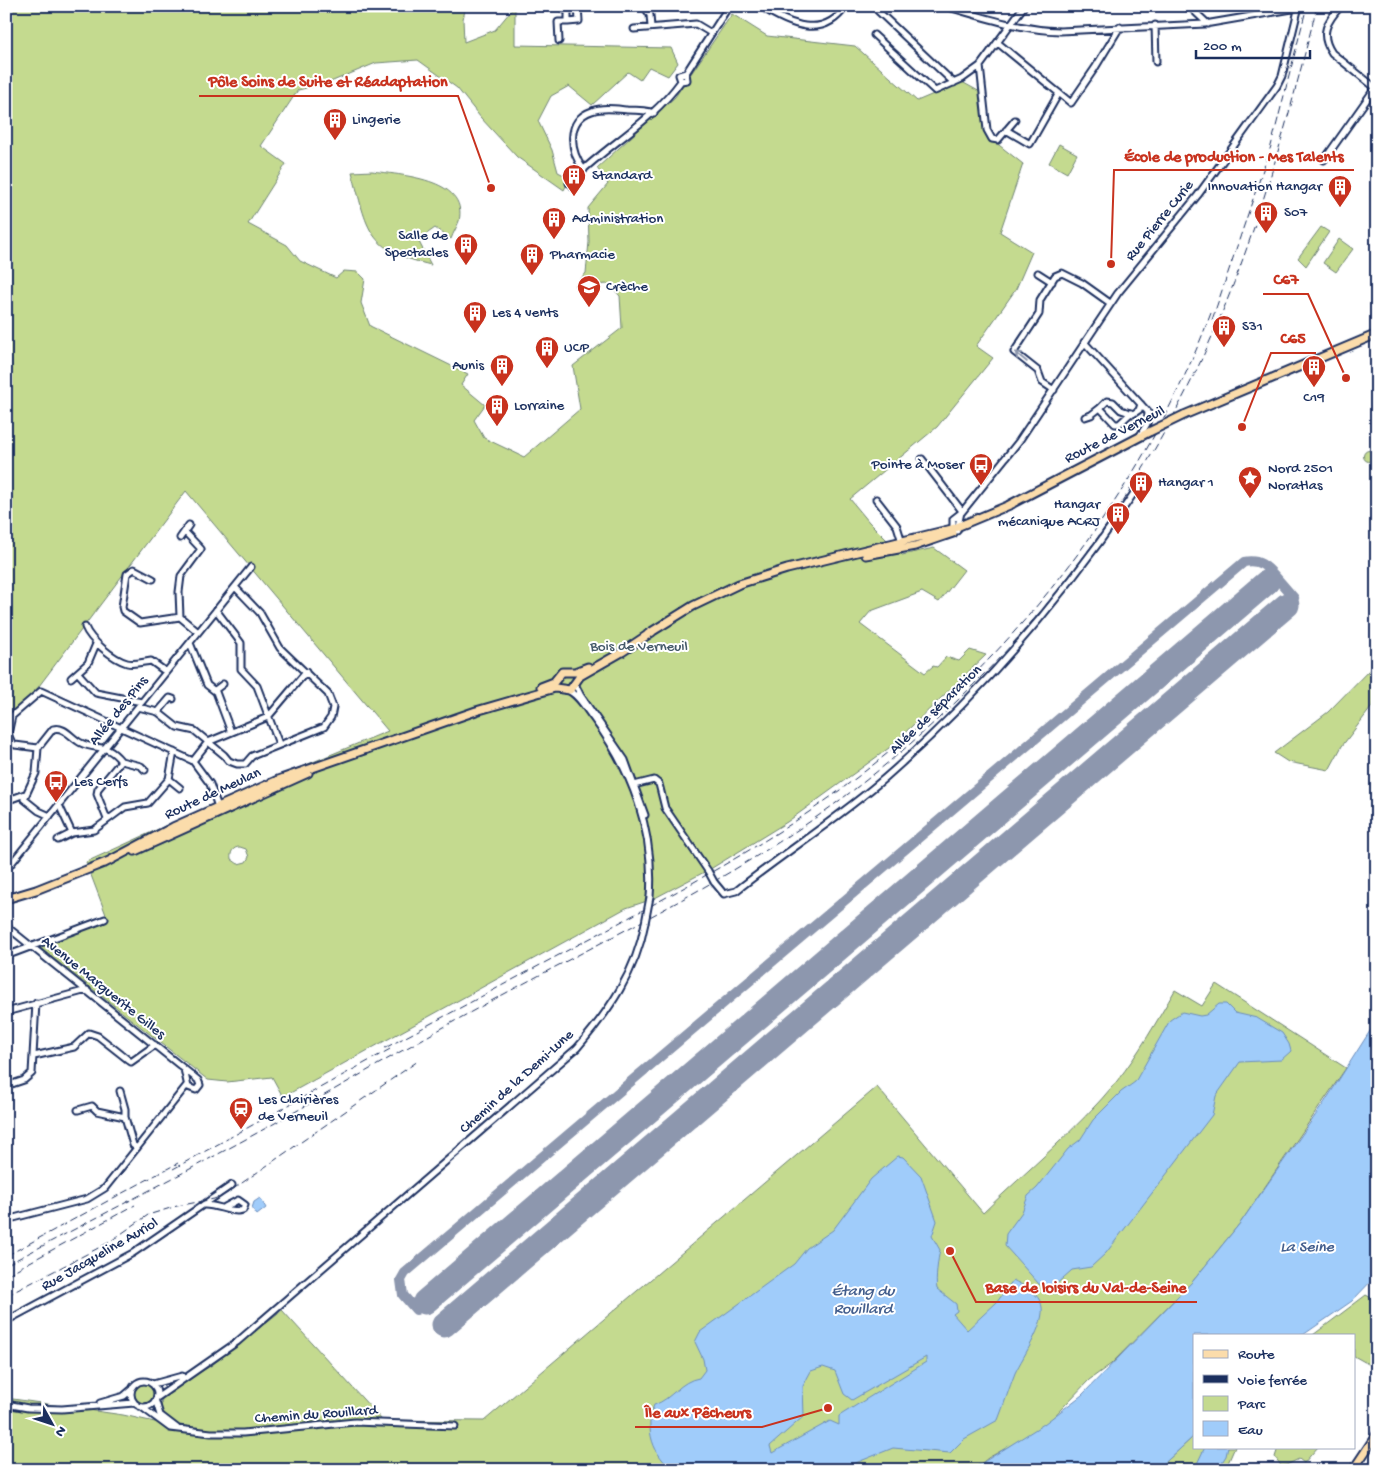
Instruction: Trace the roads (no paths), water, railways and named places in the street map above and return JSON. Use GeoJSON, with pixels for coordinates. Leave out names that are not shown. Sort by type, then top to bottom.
{"type":"FeatureCollection","features":[{"type":"Feature","properties":{"kind":"main road","name":"Route de Verneuil"},"geometry":{"type":"LineString","coordinates":[[856,554],[868,555],[911,547],[955,530],[1012,504],[1184,415],[1377,334]]}},
{"type":"Feature","properties":{"kind":"main road","name":"Route de Verneuil"},"geometry":{"type":"LineString","coordinates":[[1232,394],[1377,338]]}},
{"type":"Feature","properties":{"kind":"main road","name":"Route de Verneuil"},"geometry":{"type":"LineString","coordinates":[[576,683],[581,676],[693,606],[739,584],[787,569],[955,530],[1012,504]]}},
{"type":"Feature","properties":{"kind":"main road","name":"Route de Verneuil"},"geometry":{"type":"LineString","coordinates":[[570,672],[584,668],[652,632]]}},
{"type":"Feature","properties":{"kind":"main road"},"geometry":{"type":"LineString","coordinates":[[563,672],[570,672],[574,676],[576,683],[573,688],[564,690],[557,684],[557,677],[563,672]]}},
{"type":"Feature","properties":{"kind":"main road","name":"Route de Meulan"},"geometry":{"type":"LineString","coordinates":[[6,897],[63,880],[105,863],[278,780],[476,711],[549,684],[557,677]]}},
{"type":"Feature","properties":{"kind":"main road","name":"Route de Meulan"},"geometry":{"type":"LineString","coordinates":[[476,711],[556,688],[564,690]]}},
{"type":"Feature","properties":{"kind":"main road"},"geometry":{"type":"LineString","coordinates":[[1353,1470],[1377,1434]]}},
{"type":"Feature","properties":{"kind":"street"},"geometry":{"type":"LineString","coordinates":[[565,6],[565,10],[568,10],[568,22]]}},
{"type":"Feature","properties":{"kind":"street"},"geometry":{"type":"LineString","coordinates":[[559,41],[558,22],[579,21],[578,6]]}},
{"type":"Feature","properties":{"kind":"street"},"geometry":{"type":"LineString","coordinates":[[644,6],[650,15],[651,27]]}},
{"type":"Feature","properties":{"kind":"street"},"geometry":{"type":"LineString","coordinates":[[571,184],[614,142],[654,113],[681,81],[679,74],[686,73],[729,6]]}},
{"type":"Feature","properties":{"kind":"street"},"geometry":{"type":"LineString","coordinates":[[760,6],[789,24],[821,26],[833,22],[846,6]]}},
{"type":"Feature","properties":{"kind":"street"},"geometry":{"type":"LineString","coordinates":[[878,6],[878,11],[954,83]]}},
{"type":"Feature","properties":{"kind":"street"},"geometry":{"type":"LineString","coordinates":[[945,6],[1012,24],[1060,31],[1155,25],[1208,24],[1299,8]]}},
{"type":"Feature","properties":{"kind":"street"},"geometry":{"type":"LineString","coordinates":[[874,34],[935,91],[954,83],[980,66],[1024,6]]}},
{"type":"Feature","properties":{"kind":"street"},"geometry":{"type":"LineString","coordinates":[[1194,6],[1192,9],[1208,24]]}},
{"type":"Feature","properties":{"kind":"street"},"geometry":{"type":"LineString","coordinates":[[1324,160],[1376,89],[1332,53],[1325,40],[1326,26],[1341,6]]}},
{"type":"Feature","properties":{"kind":"street","name":"Rue Pierre Curie"},"geometry":{"type":"LineString","coordinates":[[955,530],[962,511],[1014,449],[1110,303],[1198,195],[1277,86],[1282,76],[1299,8]]}},
{"type":"Feature","properties":{"kind":"street"},"geometry":{"type":"LineString","coordinates":[[634,29],[696,24],[711,33]]}},
{"type":"Feature","properties":{"kind":"street"},"geometry":{"type":"LineString","coordinates":[[1155,25],[1156,62]]}},
{"type":"Feature","properties":{"kind":"street"},"geometry":{"type":"LineString","coordinates":[[998,43],[1071,103],[1120,28]]}},
{"type":"Feature","properties":{"kind":"street"},"geometry":{"type":"LineString","coordinates":[[980,66],[987,130],[992,139],[998,140],[1015,120]]}},
{"type":"Feature","properties":{"kind":"street"},"geometry":{"type":"LineString","coordinates":[[1006,130],[1030,144],[1059,93]]}},
{"type":"Feature","properties":{"kind":"street"},"geometry":{"type":"LineString","coordinates":[[584,170],[576,159],[571,143],[573,131],[584,115],[599,109],[654,113]]}},
{"type":"Feature","properties":{"kind":"street"},"geometry":{"type":"LineString","coordinates":[[1038,272],[1052,282]]}},
{"type":"Feature","properties":{"kind":"street"},"geometry":{"type":"LineString","coordinates":[[1054,390],[1042,382],[1038,370],[1014,352],[1039,314],[1040,300],[1057,275],[1064,273],[1110,303]]}},
{"type":"Feature","properties":{"kind":"street"},"geometry":{"type":"LineString","coordinates":[[1084,342],[1142,404],[1149,416],[1139,437]]}},
{"type":"Feature","properties":{"kind":"street"},"geometry":{"type":"LineString","coordinates":[[1085,417],[1091,415],[1107,401],[1113,402],[1121,410],[1131,413],[1137,412],[1142,404]]}},
{"type":"Feature","properties":{"kind":"street"},"geometry":{"type":"LineString","coordinates":[[1100,408],[1115,424],[1119,424],[1131,413]]}},
{"type":"Feature","properties":{"kind":"street"},"geometry":{"type":"LineString","coordinates":[[922,460],[962,511],[966,520],[971,522]]}},
{"type":"Feature","properties":{"kind":"street","name":"Allée de séparation"},"geometry":{"type":"LineString","coordinates":[[634,785],[654,780],[659,784],[664,808],[714,882],[724,894],[736,891],[885,777],[916,749],[1021,643],[1094,552],[1136,490]]}},
{"type":"Feature","properties":{"kind":"street"},"geometry":{"type":"LineString","coordinates":[[876,499],[897,526],[902,542],[911,547]]}},
{"type":"Feature","properties":{"kind":"street"},"geometry":{"type":"LineString","coordinates":[[180,538],[189,525]]}},
{"type":"Feature","properties":{"kind":"street"},"geometry":{"type":"LineString","coordinates":[[180,618],[179,592],[181,576],[201,549],[185,532]]}},
{"type":"Feature","properties":{"kind":"street","name":"Allée des Pins"},"geometry":{"type":"LineString","coordinates":[[6,870],[251,567]]}},
{"type":"Feature","properties":{"kind":"street"},"geometry":{"type":"LineString","coordinates":[[154,578],[134,569],[127,574],[122,606],[123,611],[140,623],[180,618],[198,632]]}},
{"type":"Feature","properties":{"kind":"street"},"geometry":{"type":"LineString","coordinates":[[138,707],[158,712],[177,727],[195,731],[229,761],[237,764],[245,764],[252,756],[272,750],[279,744],[324,727],[331,717],[333,707],[331,699],[280,648],[260,613],[235,587]]}},
{"type":"Feature","properties":{"kind":"street"},"geometry":{"type":"LineString","coordinates":[[216,610],[242,643],[241,669],[257,686],[279,744]]}},
{"type":"Feature","properties":{"kind":"street"},"geometry":{"type":"LineString","coordinates":[[84,627],[96,644],[123,662],[129,664],[151,661],[166,672]]}},
{"type":"Feature","properties":{"kind":"street"},"geometry":{"type":"LineString","coordinates":[[190,643],[207,685],[214,690],[232,732]]}},
{"type":"Feature","properties":{"kind":"street"},"geometry":{"type":"LineString","coordinates":[[71,678],[88,663],[96,644]]}},
{"type":"Feature","properties":{"kind":"street"},"geometry":{"type":"LineString","coordinates":[[193,761],[208,742],[268,717],[306,672]]}},
{"type":"Feature","properties":{"kind":"street"},"geometry":{"type":"LineString","coordinates":[[78,673],[96,694],[142,702]]}},
{"type":"Feature","properties":{"kind":"street"},"geometry":{"type":"LineString","coordinates":[[576,683],[581,696],[615,743],[634,785]]}},
{"type":"Feature","properties":{"kind":"street"},"geometry":{"type":"LineString","coordinates":[[214,690],[223,684]]}},
{"type":"Feature","properties":{"kind":"street"},"geometry":{"type":"LineString","coordinates":[[564,690],[576,696],[602,731],[634,785]]}},
{"type":"Feature","properties":{"kind":"street"},"geometry":{"type":"LineString","coordinates":[[38,748],[16,745],[12,743],[8,734],[12,716],[41,691],[193,761],[205,775],[221,809]]}},
{"type":"Feature","properties":{"kind":"street"},"geometry":{"type":"LineString","coordinates":[[158,712],[170,698],[173,699]]}},
{"type":"Feature","properties":{"kind":"street"},"geometry":{"type":"LineString","coordinates":[[50,816],[33,807],[24,799],[36,774],[38,748],[53,729],[65,730],[81,743],[105,747],[120,761],[141,766],[145,770]]}},
{"type":"Feature","properties":{"kind":"street"},"geometry":{"type":"LineString","coordinates":[[58,840],[72,833],[94,830],[125,806],[148,803],[169,779],[174,752]]}},
{"type":"Feature","properties":{"kind":"street"},"geometry":{"type":"LineString","coordinates":[[107,819],[97,794],[98,789],[120,761]]}},
{"type":"Feature","properties":{"kind":"street"},"geometry":{"type":"LineString","coordinates":[[169,779],[180,788]]}},
{"type":"Feature","properties":{"kind":"street","name":"Chemin de la Demi-Lune"},"geometry":{"type":"LineString","coordinates":[[157,1400],[190,1374],[237,1342],[577,1048],[602,1020],[616,998],[638,951],[650,897],[650,845],[646,817],[634,785]]}},
{"type":"Feature","properties":{"kind":"street"},"geometry":{"type":"LineString","coordinates":[[6,801],[25,794]]}},
{"type":"Feature","properties":{"kind":"street"},"geometry":{"type":"LineString","coordinates":[[59,805],[72,833]]}},
{"type":"Feature","properties":{"kind":"street"},"geometry":{"type":"LineString","coordinates":[[6,956],[105,919]]}},
{"type":"Feature","properties":{"kind":"street","name":"Avenue Marguerite Gilles"},"geometry":{"type":"LineString","coordinates":[[6,926],[196,1079]]}},
{"type":"Feature","properties":{"kind":"street"},"geometry":{"type":"LineString","coordinates":[[6,1012],[87,990]]}},
{"type":"Feature","properties":{"kind":"street"},"geometry":{"type":"LineString","coordinates":[[6,1086],[29,1078],[33,1068],[36,1003]]}},
{"type":"Feature","properties":{"kind":"street"},"geometry":{"type":"LineString","coordinates":[[34,1056],[74,1047],[89,1033],[98,1036],[131,1062],[155,1045]]}},
{"type":"Feature","properties":{"kind":"street"},"geometry":{"type":"LineString","coordinates":[[184,1069],[192,1090]]}},
{"type":"Feature","properties":{"kind":"street"},"geometry":{"type":"LineString","coordinates":[[6,1220],[87,1199],[105,1188],[177,1100],[191,1079],[196,1079],[199,1087],[177,1100]]}},
{"type":"Feature","properties":{"kind":"street"},"geometry":{"type":"LineString","coordinates":[[120,1091],[133,1145],[137,1148]]}},
{"type":"Feature","properties":{"kind":"street"},"geometry":{"type":"LineString","coordinates":[[78,1110],[92,1106],[97,1111],[125,1118]]}},
{"type":"Feature","properties":{"kind":"street"},"geometry":{"type":"LineString","coordinates":[[203,1205],[232,1185]]}},
{"type":"Feature","properties":{"kind":"street"},"geometry":{"type":"LineString","coordinates":[[203,1205],[225,1207]]}},
{"type":"Feature","properties":{"kind":"street","name":"Rue Jacqueline Auriol"},"geometry":{"type":"LineString","coordinates":[[6,1321],[133,1252],[203,1205]]}},
{"type":"Feature","properties":{"kind":"street","name":"Chemin de la Demi-Lune"},"geometry":{"type":"LineString","coordinates":[[153,1384],[190,1374]]}},
{"type":"Feature","properties":{"kind":"street"},"geometry":{"type":"LineString","coordinates":[[90,1407],[124,1396],[141,1382],[153,1384],[157,1390],[160,1415],[180,1430]]}},
{"type":"Feature","properties":{"kind":"street"},"geometry":{"type":"LineString","coordinates":[[6,1404],[46,1409],[134,1403],[131,1396],[132,1388]]}},
{"type":"Feature","properties":{"kind":"street"},"geometry":{"type":"LineString","coordinates":[[143,1408],[150,1407],[157,1400]]}},
{"type":"Feature","properties":{"kind":"street","name":"Chemin du Rouillard"},"geometry":{"type":"LineString","coordinates":[[134,1403],[162,1424],[180,1430],[226,1433],[355,1422],[454,1426]]}},
{"type":"Feature","properties":{"kind":"water"},"geometry":{"type":"Polygon","coordinates":[[[1219,1004],[1226,1004],[1235,1013],[1257,1018],[1282,1033],[1291,1051],[1281,1060],[1240,1062],[1216,1096],[1212,1115],[1106,1253],[1091,1267],[1072,1270],[1054,1286],[1057,1293],[1055,1294],[1050,1288],[1039,1284],[1005,1246],[1006,1234],[1022,1212],[1028,1196],[1037,1188],[1068,1149],[1080,1140],[1093,1120],[1121,1092],[1135,1082],[1170,1020],[1182,1012],[1200,1016],[1206,1015],[1219,1004]]]}},
{"type":"Feature","properties":{"kind":"water","name":"La Seine"},"geometry":{"type":"Polygon","coordinates":[[[1377,1020],[1377,1275],[1352,1301],[1304,1334],[1193,1334],[1193,1437],[1157,1470],[971,1470],[1044,1424],[1082,1395],[1193,1281],[1241,1222],[1324,1103],[1377,1020]]]}},
{"type":"Feature","properties":{"kind":"water","name":"Étang du Rouillard"},"geometry":{"type":"Polygon","coordinates":[[[898,1156],[903,1157],[921,1176],[937,1221],[932,1236],[940,1250],[937,1289],[956,1304],[957,1311],[953,1314],[967,1330],[997,1302],[1013,1280],[1032,1291],[1038,1297],[1042,1308],[1039,1327],[1015,1373],[998,1420],[964,1439],[950,1453],[893,1448],[838,1470],[674,1470],[661,1457],[652,1441],[650,1432],[651,1414],[654,1405],[666,1399],[686,1383],[699,1378],[705,1370],[703,1359],[695,1342],[700,1332],[794,1264],[807,1248],[833,1230],[871,1179],[898,1156]],[[926,1357],[852,1400],[844,1394],[835,1371],[823,1367],[811,1371],[803,1386],[804,1416],[770,1446],[772,1453],[830,1421],[839,1425],[839,1416],[926,1362],[926,1357]]]}},
{"type":"Feature","properties":{"kind":"water"},"geometry":{"type":"Polygon","coordinates":[[[260,1198],[266,1208],[257,1215],[252,1208],[254,1202],[260,1198]]]}},
{"type":"Feature","properties":{"kind":"water"},"geometry":{"type":"Polygon","coordinates":[[[1205,1448],[1228,1448],[1226,1456],[1217,1470],[1194,1470],[1205,1448]]]}},
{"type":"Feature","properties":{"kind":"railway"},"geometry":{"type":"LineString","coordinates":[[1212,320],[1271,146],[1307,6]]}},
{"type":"Feature","properties":{"kind":"railway"},"geometry":{"type":"LineString","coordinates":[[6,1265],[235,1145],[461,1018],[740,866],[818,816],[884,766],[946,712],[1004,653],[1057,591],[1107,525],[1151,456],[1190,383],[1224,308],[1252,234],[1287,121],[1317,6]]}},
{"type":"Feature","properties":{"kind":"railway"},"geometry":{"type":"LineString","coordinates":[[385,1048],[666,898],[762,842],[809,812],[874,764],[935,712],[994,654],[1048,593],[1097,528],[1141,459],[1179,387],[1211,313]]}},
{"type":"Feature","properties":{"kind":"railway"},"geometry":{"type":"LineString","coordinates":[[173,1169],[392,1048]]}},
{"type":"Feature","properties":{"kind":"railway"},"geometry":{"type":"LineString","coordinates":[[6,1296],[108,1243],[148,1215],[177,1206],[214,1199],[226,1194],[418,1061]]}},
{"type":"Feature","properties":{"kind":"railway"},"geometry":{"type":"LineString","coordinates":[[6,1256],[178,1163]]}},
{"type":"Feature","properties":{"kind":"railway"},"geometry":{"type":"LineString","coordinates":[[6,1275],[135,1205]]}},
{"type":"Feature","properties":{"kind":"place","name":"Lingerie"},"geometry":{"type":"Point","coordinates":[335,141]}},
{"type":"Feature","properties":{"kind":"place","name":"Pôle Soins de Suite et Réadaptation"},"geometry":{"type":"Point","coordinates":[491,188]}},
{"type":"Feature","properties":{"kind":"place","name":"Standard"},"geometry":{"type":"Point","coordinates":[574,197]}},
{"type":"Feature","properties":{"kind":"place","name":"Innovation Hangar"},"geometry":{"type":"Point","coordinates":[1340,208]}},
{"type":"Feature","properties":{"kind":"place","name":"S07"},"geometry":{"type":"Point","coordinates":[1266,234]}},
{"type":"Feature","properties":{"kind":"place","name":"Administration"},"geometry":{"type":"Point","coordinates":[554,240]}},
{"type":"Feature","properties":{"kind":"place","name":"École de production - Mes Talents"},"geometry":{"type":"Point","coordinates":[1111,264]}},
{"type":"Feature","properties":{"kind":"place","name":"Salle de Spectacles"},"geometry":{"type":"Point","coordinates":[466,266]}},
{"type":"Feature","properties":{"kind":"place","name":"Pharmacie"},"geometry":{"type":"Point","coordinates":[532,276]}},
{"type":"Feature","properties":{"kind":"place","name":"Crèche"},"geometry":{"type":"Point","coordinates":[589,308]}},
{"type":"Feature","properties":{"kind":"place","name":"Les 4 vents"},"geometry":{"type":"Point","coordinates":[475,334]}},
{"type":"Feature","properties":{"kind":"place","name":"S31"},"geometry":{"type":"Point","coordinates":[1224,348]}},
{"type":"Feature","properties":{"kind":"place","name":"UCP"},"geometry":{"type":"Point","coordinates":[547,369]}},
{"type":"Feature","properties":{"kind":"place","name":"C67"},"geometry":{"type":"Point","coordinates":[1346,378]}},
{"type":"Feature","properties":{"kind":"place","name":"Aunis"},"geometry":{"type":"Point","coordinates":[502,387]}},
{"type":"Feature","properties":{"kind":"place","name":"C19"},"geometry":{"type":"Point","coordinates":[1314,388]}},
{"type":"Feature","properties":{"kind":"place","name":"Lorraine"},"geometry":{"type":"Point","coordinates":[497,427]}},
{"type":"Feature","properties":{"kind":"place","name":"C65"},"geometry":{"type":"Point","coordinates":[1242,427]}},
{"type":"Feature","properties":{"kind":"place","name":"Pointe à Moser"},"geometry":{"type":"Point","coordinates":[981,486]}},
{"type":"Feature","properties":{"kind":"place","name":"Nord 2501 Noratlas"},"geometry":{"type":"Point","coordinates":[1250,499]}},
{"type":"Feature","properties":{"kind":"place","name":"Hangar 1"},"geometry":{"type":"Point","coordinates":[1141,504]}},
{"type":"Feature","properties":{"kind":"place","name":"Hangar mécanique ACRJ"},"geometry":{"type":"Point","coordinates":[1118,535]}},
{"type":"Feature","properties":{"kind":"place","name":"Les Cerfs"},"geometry":{"type":"Point","coordinates":[56,803]}},
{"type":"Feature","properties":{"kind":"place","name":"Les Clairières de Verneuil"},"geometry":{"type":"Point","coordinates":[241,1130]}},
{"type":"Feature","properties":{"kind":"place","name":"Base de loisirs du Val-de-Seine"},"geometry":{"type":"Point","coordinates":[950,1251]}},
{"type":"Feature","properties":{"kind":"place","name":"Île aux Pêcheurs"},"geometry":{"type":"Point","coordinates":[828,1408]}},
{"type":"Feature","properties":{"kind":"park label","name":"Bois de Verneuil"},"geometry":{"type":"Point","coordinates":[639,647]}}]}
